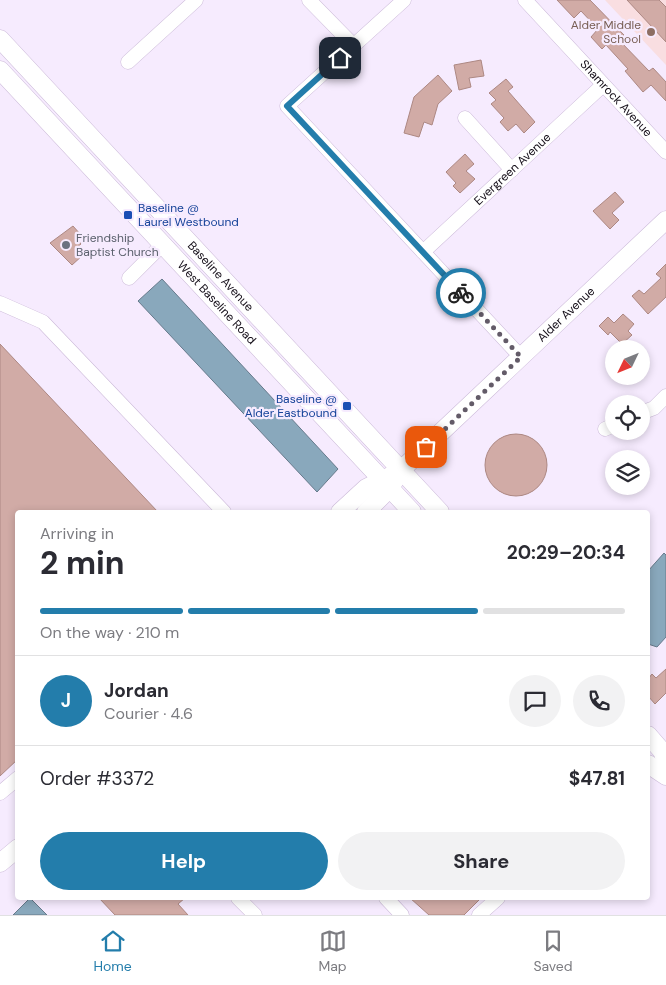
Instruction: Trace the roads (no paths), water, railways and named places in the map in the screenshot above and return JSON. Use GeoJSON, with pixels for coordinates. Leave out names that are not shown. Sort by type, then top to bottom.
{"type":"FeatureCollection","features":[{"type":"Feature","properties":{"kind":"main road","name":"Baseline Avenue"},"geometry":{"type":"LineString","coordinates":[[0,39],[438,510]]}},
{"type":"Feature","properties":{"kind":"main road","name":"West Baseline Road"},"geometry":{"type":"LineString","coordinates":[[0,70],[410,510]]}},
{"type":"Feature","properties":{"kind":"main road","name":"Alder Avenue"},"geometry":{"type":"LineString","coordinates":[[367,510],[386,484],[666,220]]}},
{"type":"Feature","properties":{"kind":"main road","name":"Alder Avenue"},"geometry":{"type":"LineString","coordinates":[[342,510],[366,488],[386,484]]}},
{"type":"Feature","properties":{"kind":"main road"},"geometry":{"type":"LineString","coordinates":[[650,737],[662,751],[666,761]]}},
{"type":"Feature","properties":{"kind":"main road"},"geometry":{"type":"LineString","coordinates":[[650,765],[666,776]]}},
{"type":"Feature","properties":{"kind":"main road"},"geometry":{"type":"LineString","coordinates":[[0,863],[15,850]]}},
{"type":"Feature","properties":{"kind":"street"},"geometry":{"type":"LineString","coordinates":[[128,62],[196,0]]}},
{"type":"Feature","properties":{"kind":"street"},"geometry":{"type":"LineString","coordinates":[[309,0],[354,46]]}},
{"type":"Feature","properties":{"kind":"street"},"geometry":{"type":"LineString","coordinates":[[404,0],[287,106],[521,357]]}},
{"type":"Feature","properties":{"kind":"street","name":"Shamrock Avenue"},"geometry":{"type":"LineString","coordinates":[[525,0],[666,152]]}},
{"type":"Feature","properties":{"kind":"street","name":"Evergreen Avenue"},"geometry":{"type":"LineString","coordinates":[[423,252],[603,85]]}},
{"type":"Feature","properties":{"kind":"street"},"geometry":{"type":"LineString","coordinates":[[465,118],[512,170]]}},
{"type":"Feature","properties":{"kind":"street"},"geometry":{"type":"LineString","coordinates":[[128,278],[164,244]]}},
{"type":"Feature","properties":{"kind":"street"},"geometry":{"type":"LineString","coordinates":[[0,303],[43,322],[222,510]]}},
{"type":"Feature","properties":{"kind":"street"},"geometry":{"type":"LineString","coordinates":[[650,410],[666,396]]}},
{"type":"Feature","properties":{"kind":"street"},"geometry":{"type":"LineString","coordinates":[[0,793],[15,780]]}},
{"type":"Feature","properties":{"kind":"street"},"geometry":{"type":"LineString","coordinates":[[240,900],[255,915]]}},
{"type":"Feature","properties":{"kind":"street"},"geometry":{"type":"LineString","coordinates":[[388,900],[402,915]]}},
{"type":"Feature","properties":{"kind":"street"},"geometry":{"type":"LineString","coordinates":[[479,915],[496,900]]}},
{"type":"Feature","properties":{"kind":"water"},"geometry":{"type":"Polygon","coordinates":[[[162,279],[338,469],[317,492],[138,301],[162,279]]]}},
{"type":"Feature","properties":{"kind":"water"},"geometry":{"type":"Polygon","coordinates":[[[664,553],[666,555],[666,637],[657,647],[650,645],[650,569],[664,553]]]}},
{"type":"Feature","properties":{"kind":"water"},"geometry":{"type":"Polygon","coordinates":[[[28,900],[32,900],[47,915],[13,915],[28,900]]]}},
{"type":"Feature","properties":{"kind":"place","name":"Alder Middle School"},"geometry":{"type":"Point","coordinates":[651,32]}},
{"type":"Feature","properties":{"kind":"place","name":"Baseline @ Laurel Westbound"},"geometry":{"type":"Point","coordinates":[128,215]}},
{"type":"Feature","properties":{"kind":"place","name":"Friendship Baptist Church"},"geometry":{"type":"Point","coordinates":[66,245]}},
{"type":"Feature","properties":{"kind":"place","name":"Baseline @ Alder Eastbound"},"geometry":{"type":"Point","coordinates":[347,406]}}]}
